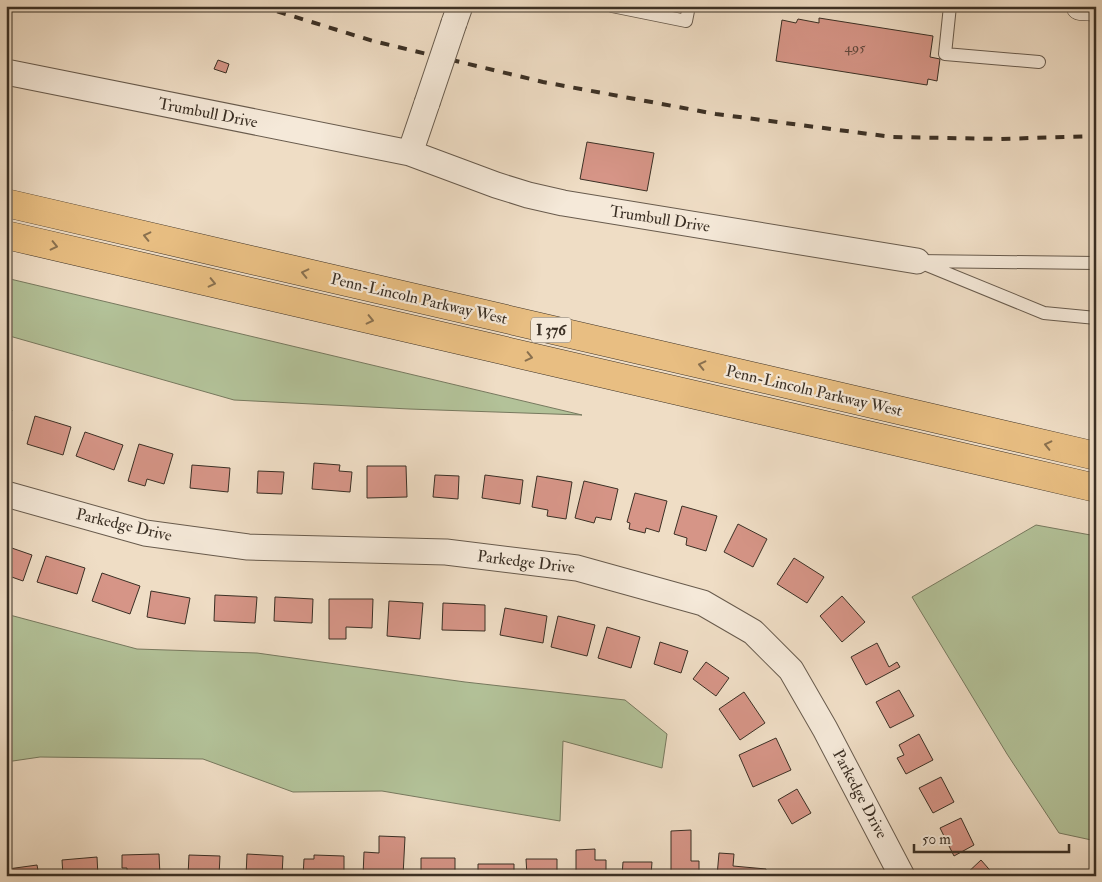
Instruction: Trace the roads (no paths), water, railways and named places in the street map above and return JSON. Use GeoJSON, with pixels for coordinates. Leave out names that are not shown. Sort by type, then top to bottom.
{"type":"FeatureCollection","features":[{"type":"Feature","properties":{"kind":"highway","name":"Penn-Lincoln Parkway West"},"geometry":{"type":"LineString","coordinates":[[6,203],[1096,456]]}},
{"type":"Feature","properties":{"kind":"highway","name":"Penn-Lincoln Parkway West"},"geometry":{"type":"LineString","coordinates":[[6,235],[1096,488]]}},
{"type":"Feature","properties":{"kind":"main road"},"geometry":{"type":"LineString","coordinates":[[1080,6],[1096,7]]}},
{"type":"Feature","properties":{"kind":"street"},"geometry":{"type":"LineString","coordinates":[[410,153],[457,15]]}},
{"type":"Feature","properties":{"kind":"street","name":"Trumbull Drive"},"geometry":{"type":"LineString","coordinates":[[6,72],[410,153],[496,186],[563,203],[917,261]]}},
{"type":"Feature","properties":{"kind":"street","name":"Parkedge Drive"},"geometry":{"type":"LineString","coordinates":[[6,494],[146,533],[248,547],[446,552],[577,568],[703,603],[753,632],[790,670],[825,729],[902,876]]}},
{"type":"Feature","properties":{"kind":"lane"},"geometry":{"type":"LineString","coordinates":[[612,6],[686,21],[689,6]]}},
{"type":"Feature","properties":{"kind":"lane"},"geometry":{"type":"LineString","coordinates":[[950,6],[945,54],[1039,62]]}},
{"type":"Feature","properties":{"kind":"lane"},"geometry":{"type":"LineString","coordinates":[[917,261],[1096,263]]}},
{"type":"Feature","properties":{"kind":"lane"},"geometry":{"type":"LineString","coordinates":[[917,261],[1044,313],[1096,318]]}},
{"type":"Feature","properties":{"kind":"railway"},"geometry":{"type":"LineString","coordinates":[[260,6],[373,41],[543,82],[716,114],[892,137],[1000,139],[1096,136]]}}]}
